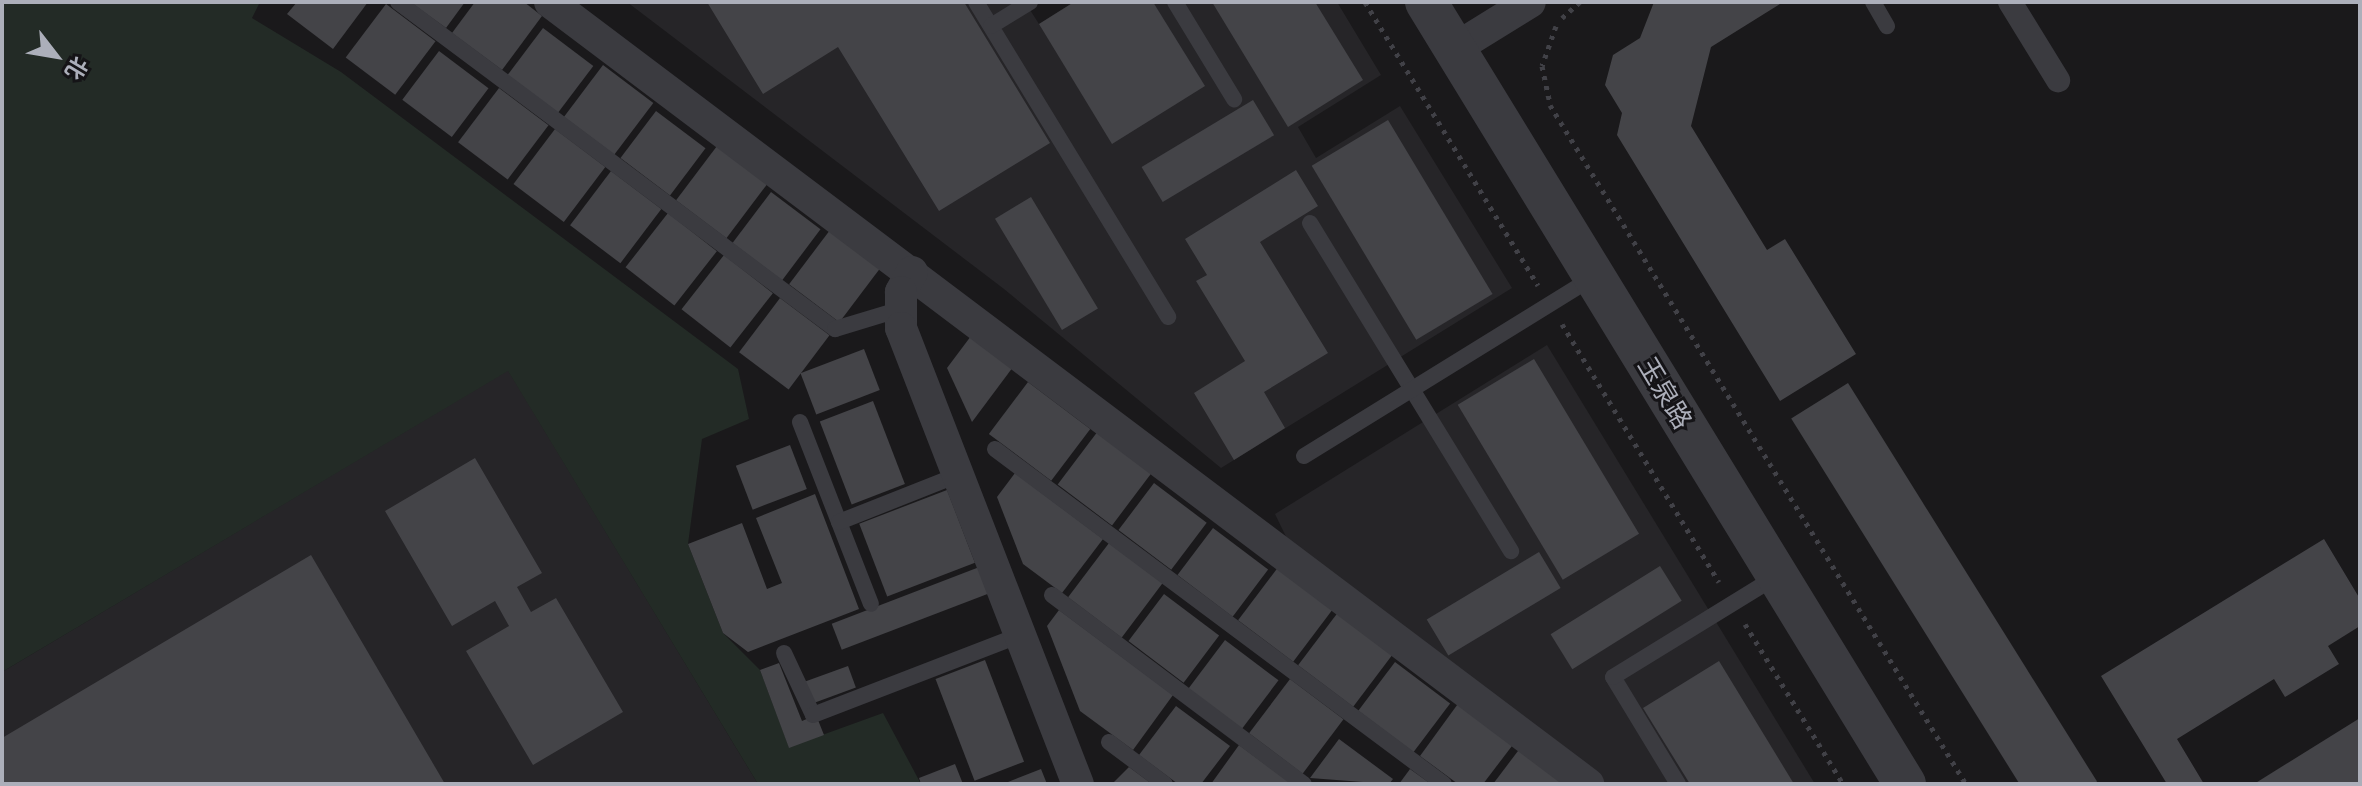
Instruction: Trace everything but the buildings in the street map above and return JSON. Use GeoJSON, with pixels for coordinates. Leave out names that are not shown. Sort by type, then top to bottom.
{"type":"FeatureCollection","features":[{"type":"Feature","properties":{"kind":"street"},"geometry":{"type":"LineString","coordinates":[[550,2],[1588,784]]}},
{"type":"Feature","properties":{"kind":"street","name":"玉泉路"},"geometry":{"type":"LineString","coordinates":[[1426,2],[1905,784]]}},
{"type":"Feature","properties":{"kind":"street"},"geometry":{"type":"LineString","coordinates":[[1454,49],[1530,2]]}},
{"type":"Feature","properties":{"kind":"street"},"geometry":{"type":"LineString","coordinates":[[2010,2],[2058,80]]}},
{"type":"Feature","properties":{"kind":"street"},"geometry":{"type":"LineString","coordinates":[[912,272],[898,310],[958,475],[1078,784]]}},
{"type":"Feature","properties":{"kind":"lane"},"geometry":{"type":"LineString","coordinates":[[398,2],[835,329],[898,310]]}},
{"type":"Feature","properties":{"kind":"lane"},"geometry":{"type":"LineString","coordinates":[[976,2],[1168,317]]}},
{"type":"Feature","properties":{"kind":"lane"},"geometry":{"type":"LineString","coordinates":[[991,26],[1030,2]]}},
{"type":"Feature","properties":{"kind":"lane"},"geometry":{"type":"LineString","coordinates":[[1175,2],[1234,99]]}},
{"type":"Feature","properties":{"kind":"lane"},"geometry":{"type":"LineString","coordinates":[[1873,2],[1887,26]]}},
{"type":"Feature","properties":{"kind":"lane"},"geometry":{"type":"LineString","coordinates":[[1310,223],[1511,551]]}},
{"type":"Feature","properties":{"kind":"lane"},"geometry":{"type":"LineString","coordinates":[[1304,456],[1594,277]]}},
{"type":"Feature","properties":{"kind":"lane"},"geometry":{"type":"LineString","coordinates":[[800,422],[871,604]]}},
{"type":"Feature","properties":{"kind":"lane"},"geometry":{"type":"LineString","coordinates":[[995,449],[1444,784]]}},
{"type":"Feature","properties":{"kind":"lane"},"geometry":{"type":"LineString","coordinates":[[839,522],[958,475]]}},
{"type":"Feature","properties":{"kind":"lane"},"geometry":{"type":"LineString","coordinates":[[1678,784],[1613,677],[1777,576]]}},
{"type":"Feature","properties":{"kind":"lane"},"geometry":{"type":"LineString","coordinates":[[1052,595],[1304,784]]}},
{"type":"Feature","properties":{"kind":"lane"},"geometry":{"type":"LineString","coordinates":[[784,653],[813,715],[1020,635]]}},
{"type":"Feature","properties":{"kind":"lane"},"geometry":{"type":"LineString","coordinates":[[1109,742],[1165,784]]}},
{"type":"Feature","properties":{"kind":"path"},"geometry":{"type":"LineString","coordinates":[[1365,2],[1843,784]]}},
{"type":"Feature","properties":{"kind":"path"},"geometry":{"type":"LineString","coordinates":[[1580,2],[1546,46],[1550,105],[1966,784]]}},
{"type":"Feature","properties":{"kind":"shaded area"},"geometry":{"type":"Polygon","coordinates":[[[2,2],[260,2],[252,18],[341,72],[738,369],[749,419],[702,439],[688,544],[723,633],[760,670],[789,747],[883,713],[921,784],[758,784],[508,371],[2,672],[2,2]]]}},
{"type":"Feature","properties":{"kind":"shaded area"},"geometry":{"type":"Polygon","coordinates":[[[627,2],[1025,2],[1039,24],[1074,2],[1337,2],[1381,75],[1298,127],[1316,158],[1400,106],[1512,288],[1221,468],[1004,289],[627,2]]]}},
{"type":"Feature","properties":{"kind":"shaded area"},"geometry":{"type":"Polygon","coordinates":[[[1547,345],[1815,784],[1602,784],[1292,549],[1275,514],[1547,345]]]}},
{"type":"Feature","properties":{"kind":"shaded area"},"geometry":{"type":"Polygon","coordinates":[[[508,370],[758,784],[2,784],[2,672],[508,370]]]}}]}
